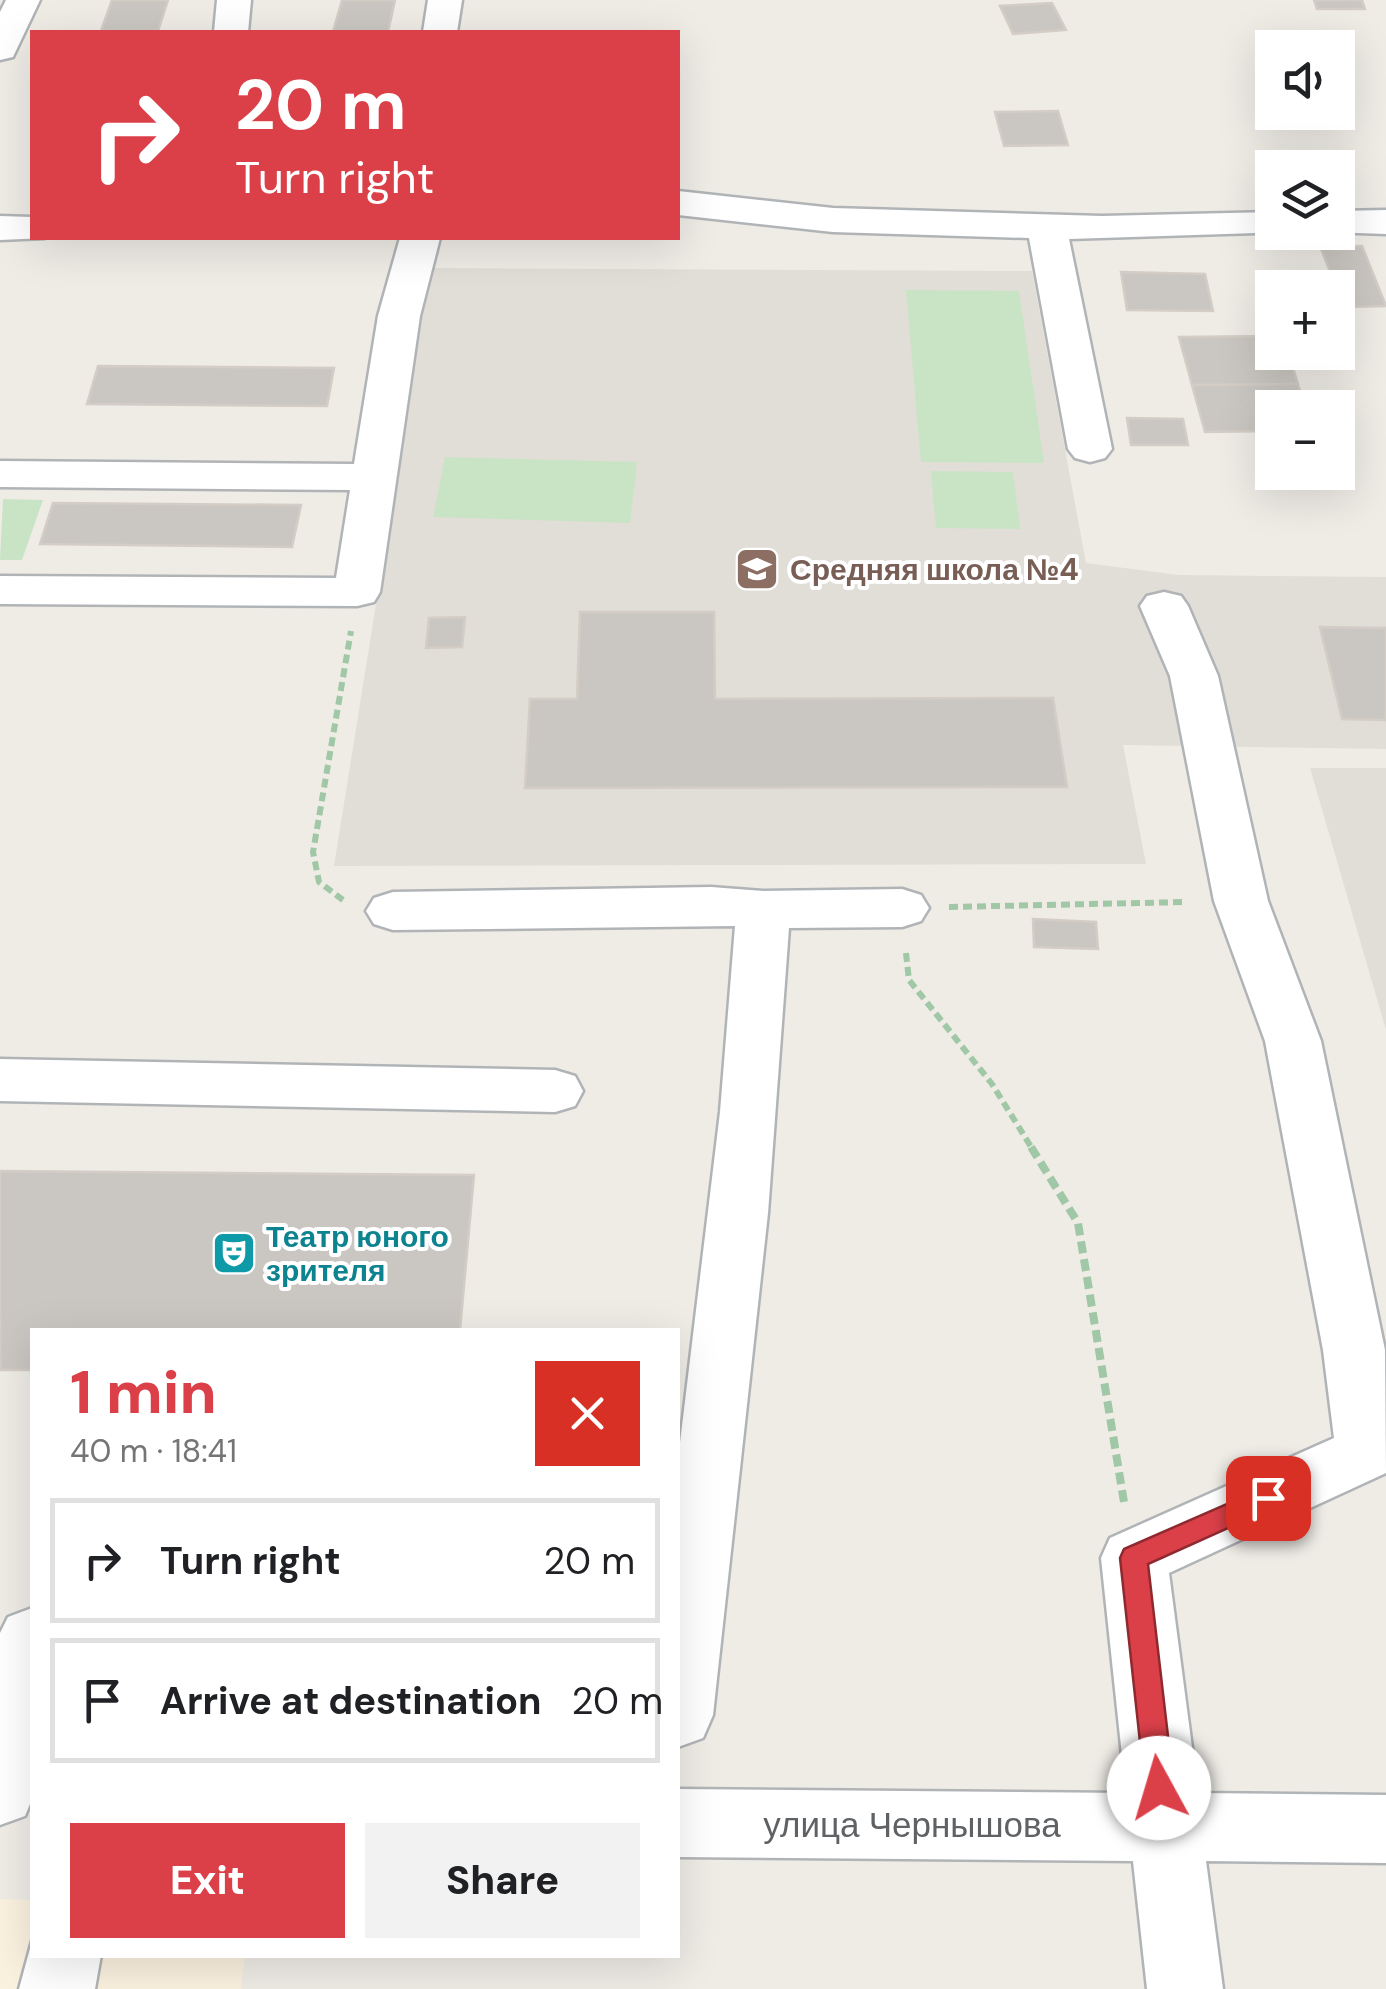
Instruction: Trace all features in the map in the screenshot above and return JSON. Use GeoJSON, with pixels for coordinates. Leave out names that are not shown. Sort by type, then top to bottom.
{"type":"FeatureCollection","features":[{"type":"Feature","properties":{"kind":"street"},"geometry":{"type":"LineString","coordinates":[[0,49],[22,0]]}},
{"type":"Feature","properties":{"kind":"street"},"geometry":{"type":"LineString","coordinates":[[230,30],[234,0]]}},
{"type":"Feature","properties":{"kind":"street"},"geometry":{"type":"LineString","coordinates":[[440,30],[445,0]]}},
{"type":"Feature","properties":{"kind":"street"},"geometry":{"type":"LineString","coordinates":[[680,203],[833,220],[1047,227],[1255,224]]}},
{"type":"Feature","properties":{"kind":"street"},"geometry":{"type":"LineString","coordinates":[[1355,223],[1386,222]]}},
{"type":"Feature","properties":{"kind":"street"},"geometry":{"type":"LineString","coordinates":[[1047,227],[1090,449]]}},
{"type":"Feature","properties":{"kind":"street"},"geometry":{"type":"LineString","coordinates":[[0,228],[30,229]]}},
{"type":"Feature","properties":{"kind":"street"},"geometry":{"type":"LineString","coordinates":[[0,590],[357,592],[400,316],[419,240]]}},
{"type":"Feature","properties":{"kind":"street"},"geometry":{"type":"LineString","coordinates":[[0,474],[375,477]]}},
{"type":"Feature","properties":{"kind":"street"},"geometry":{"type":"LineString","coordinates":[[1164,606],[1194,676],[1242,900],[1293,1041],[1377,1452],[1134,1558],[1185,1989]]}},
{"type":"Feature","properties":{"kind":"street"},"geometry":{"type":"LineString","coordinates":[[392,911],[711,904],[762,910],[902,908]]}},
{"type":"Feature","properties":{"kind":"street"},"geometry":{"type":"LineString","coordinates":[[680,1699],[731,1278],[757,1020],[762,910]]}},
{"type":"Feature","properties":{"kind":"street"},"geometry":{"type":"LineString","coordinates":[[0,1080],[555,1091]]}},
{"type":"Feature","properties":{"kind":"street"},"geometry":{"type":"LineString","coordinates":[[0,1792],[30,1648]]}},
{"type":"Feature","properties":{"kind":"street"},"geometry":{"type":"LineString","coordinates":[[0,1818],[30,1818]]}},
{"type":"Feature","properties":{"kind":"street","name":"улица Чернышова"},"geometry":{"type":"LineString","coordinates":[[680,1823],[1386,1829]]}},
{"type":"Feature","properties":{"kind":"street"},"geometry":{"type":"LineString","coordinates":[[57,1989],[63,1958]]}},
{"type":"Feature","properties":{"kind":"path"},"geometry":{"type":"LineString","coordinates":[[357,592],[313,852],[313,875],[326,893],[354,904],[392,911]]}},
{"type":"Feature","properties":{"kind":"path"},"geometry":{"type":"LineString","coordinates":[[1134,1558],[1078,1223],[992,1084],[908,980],[902,908],[1242,900]]}},
{"type":"Feature","properties":{"kind":"shaded area","name":"Средняя школа №4"},"geometry":{"type":"Polygon","coordinates":[[[430,268],[1032,271],[1086,563],[1178,575],[1386,577],[1386,749],[1123,745],[1146,864],[334,866],[430,268]]]}},
{"type":"Feature","properties":{"kind":"shaded area"},"geometry":{"type":"Polygon","coordinates":[[[1310,768],[1386,768],[1386,1030],[1310,768]]]}},
{"type":"Feature","properties":{"kind":"shaded area"},"geometry":{"type":"Polygon","coordinates":[[[0,1899],[30,1900],[30,1958],[245,1958],[241,1989],[0,1989],[0,1899]]]}},
{"type":"Feature","properties":{"kind":"green space"},"geometry":{"type":"Polygon","coordinates":[[[906,290],[1019,291],[1044,463],[921,462],[906,290]]]}},
{"type":"Feature","properties":{"kind":"green space"},"geometry":{"type":"Polygon","coordinates":[[[445,457],[637,462],[630,523],[433,517],[445,457]]]}},
{"type":"Feature","properties":{"kind":"green space"},"geometry":{"type":"Polygon","coordinates":[[[931,471],[1013,472],[1020,529],[936,528],[931,471]]]}},
{"type":"Feature","properties":{"kind":"green space"},"geometry":{"type":"Polygon","coordinates":[[[3,499],[43,500],[22,560],[0,560],[3,499]]]}},
{"type":"Feature","properties":{"kind":"building"},"geometry":{"type":"Polygon","coordinates":[[[112,0],[168,0],[158,30],[101,30],[112,0]]]}},
{"type":"Feature","properties":{"kind":"building"},"geometry":{"type":"Polygon","coordinates":[[[342,0],[395,0],[388,30],[334,30],[342,0]]]}},
{"type":"Feature","properties":{"kind":"building"},"geometry":{"type":"Polygon","coordinates":[[[1314,0],[1362,0],[1365,9],[1317,9],[1314,0]]]}},
{"type":"Feature","properties":{"kind":"building"},"geometry":{"type":"Polygon","coordinates":[[[1052,3],[1066,30],[1013,34],[1000,6],[1052,3]]]}},
{"type":"Feature","properties":{"kind":"building"},"geometry":{"type":"Polygon","coordinates":[[[1058,111],[1068,145],[1004,146],[995,112],[1058,111]]]}},
{"type":"Feature","properties":{"kind":"building"},"geometry":{"type":"Polygon","coordinates":[[[1355,246],[1362,246],[1386,306],[1355,307],[1355,270],[1329,270],[1322,250],[1355,250],[1355,246]]]}},
{"type":"Feature","properties":{"kind":"building"},"geometry":{"type":"Polygon","coordinates":[[[1121,272],[1205,274],[1213,311],[1127,310],[1121,272]]]}},
{"type":"Feature","properties":{"kind":"building"},"geometry":{"type":"Polygon","coordinates":[[[1255,336],[1255,370],[1294,370],[1298,384],[1192,385],[1179,337],[1255,336]]]}},
{"type":"Feature","properties":{"kind":"building"},"geometry":{"type":"Polygon","coordinates":[[[98,366],[334,368],[327,406],[87,404],[98,366]]]}},
{"type":"Feature","properties":{"kind":"building"},"geometry":{"type":"Polygon","coordinates":[[[1298,384],[1300,390],[1255,390],[1255,431],[1205,432],[1192,385],[1298,384]]]}},
{"type":"Feature","properties":{"kind":"building"},"geometry":{"type":"Polygon","coordinates":[[[1127,418],[1183,419],[1188,445],[1131,445],[1127,418]]]}},
{"type":"Feature","properties":{"kind":"building"},"geometry":{"type":"Polygon","coordinates":[[[53,503],[301,505],[292,547],[40,544],[53,503]]]}},
{"type":"Feature","properties":{"kind":"building","name":"Средняя школа №4"},"geometry":{"type":"Polygon","coordinates":[[[580,612],[714,612],[715,699],[1053,698],[1067,787],[525,788],[530,699],[577,699],[580,612]]]}},
{"type":"Feature","properties":{"kind":"building"},"geometry":{"type":"Polygon","coordinates":[[[465,617],[462,647],[426,648],[429,618],[465,617]]]}},
{"type":"Feature","properties":{"kind":"building"},"geometry":{"type":"Polygon","coordinates":[[[1320,627],[1386,628],[1386,720],[1342,719],[1320,627]]]}},
{"type":"Feature","properties":{"kind":"building"},"geometry":{"type":"Polygon","coordinates":[[[1033,919],[1096,922],[1098,949],[1034,947],[1033,919]]]}},
{"type":"Feature","properties":{"kind":"building","name":"Театр юного зрителя"},"geometry":{"type":"Polygon","coordinates":[[[0,1171],[474,1175],[460,1328],[30,1328],[30,1370],[0,1370],[0,1171]]]}},
{"type":"Feature","properties":{"kind":"place","name":"Средняя школа №4"},"geometry":{"type":"Point","coordinates":[757,569]}},
{"type":"Feature","properties":{"kind":"place","name":"Театр юного зрителя"},"geometry":{"type":"Point","coordinates":[234,1253]}},
{"type":"Feature","properties":{"kind":"route"},"geometry":{"type":"LineString","coordinates":[[1159,1788],[1134,1558],[1268,1498]]}}]}
